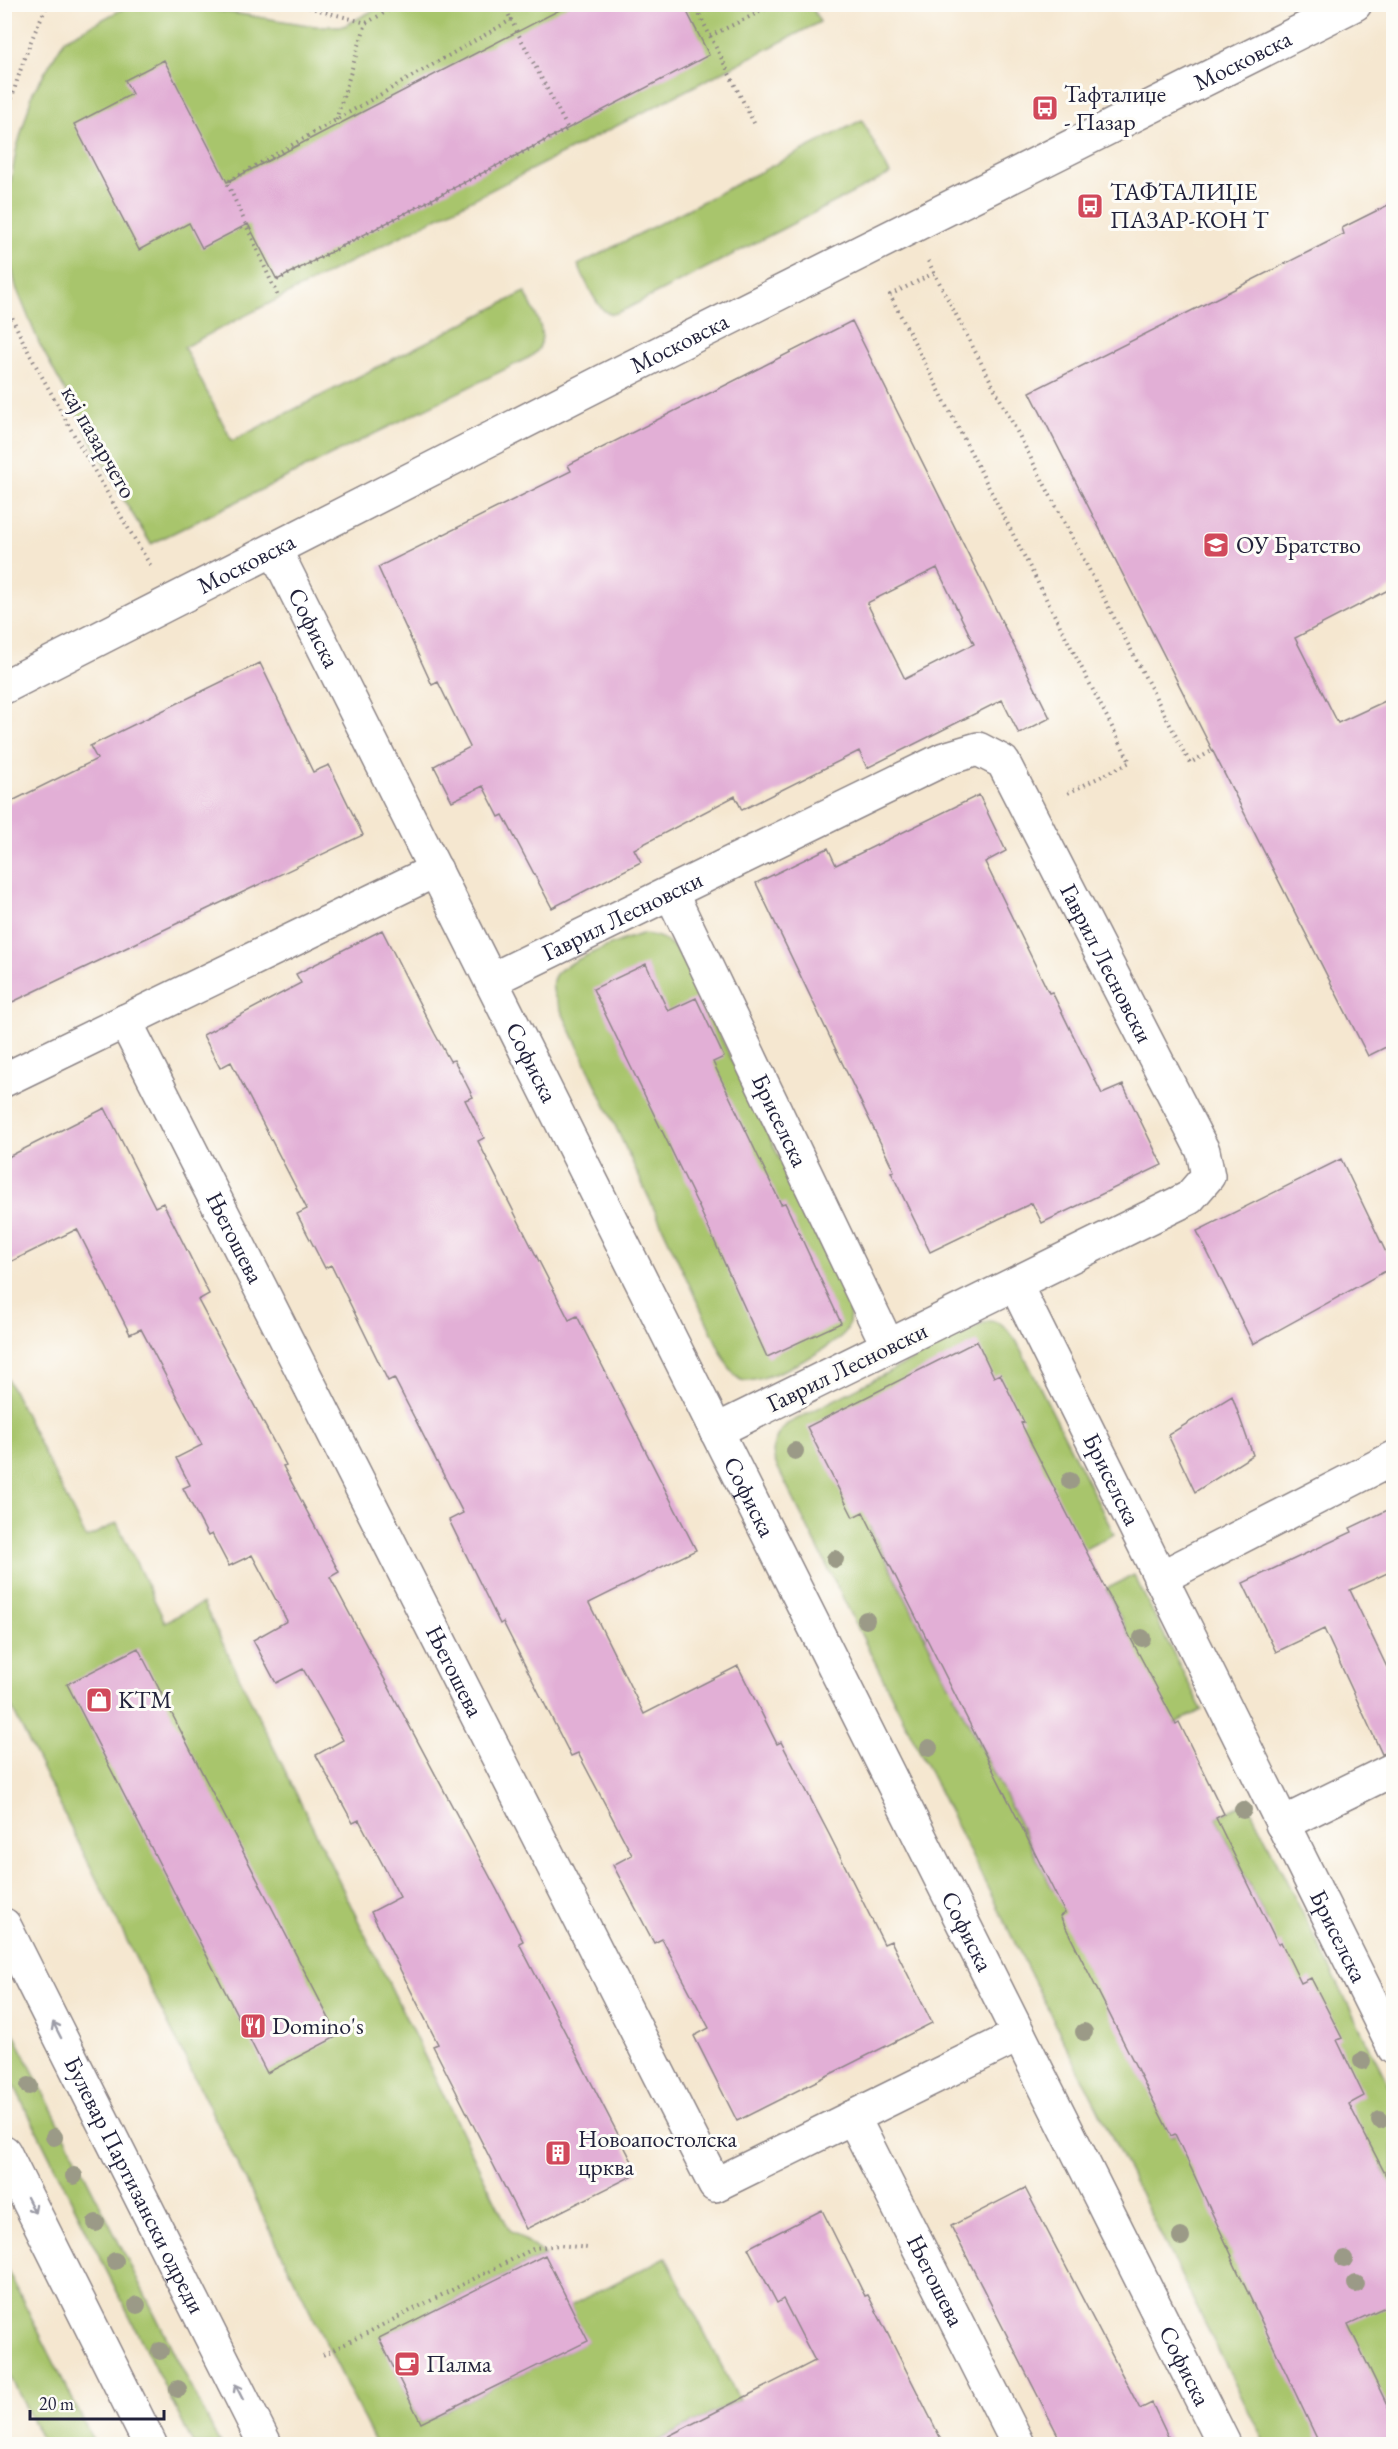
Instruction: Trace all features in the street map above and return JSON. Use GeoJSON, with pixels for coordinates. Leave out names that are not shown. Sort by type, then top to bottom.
{"type":"FeatureCollection","features":[{"type":"Feature","properties":{"kind":"street","name":"Московска"},"geometry":{"type":"LineString","coordinates":[[4,687],[602,382],[1355,4]]}},
{"type":"Feature","properties":{"kind":"street","name":"Софиска"},"geometry":{"type":"LineString","coordinates":[[275,550],[1224,2445]]}},
{"type":"Feature","properties":{"kind":"street","name":"Гаврил Лесновски"},"geometry":{"type":"LineString","coordinates":[[491,980],[944,759],[978,748],[1003,762],[1203,1151],[1209,1176],[1189,1198],[716,1431]]}},
{"type":"Feature","properties":{"kind":"street"},"geometry":{"type":"LineString","coordinates":[[4,1080],[436,870]]}},
{"type":"Feature","properties":{"kind":"street","name":"Бриселска"},"geometry":{"type":"LineString","coordinates":[[671,893],[888,1346]]}},
{"type":"Feature","properties":{"kind":"street","name":"Његошева"},"geometry":{"type":"LineString","coordinates":[[125,1021],[715,2185],[1019,2035]]}},
{"type":"Feature","properties":{"kind":"street","name":"Бриселска"},"geometry":{"type":"LineString","coordinates":[[1015,1284],[1394,2048]]}},
{"type":"Feature","properties":{"kind":"street"},"geometry":{"type":"LineString","coordinates":[[1160,1578],[1394,1458]]}},
{"type":"Feature","properties":{"kind":"street"},"geometry":{"type":"LineString","coordinates":[[1282,1824],[1394,1769]]}},
{"type":"Feature","properties":{"kind":"street","name":"Булевар Партизански одреди"},"geometry":{"type":"LineString","coordinates":[[4,1924],[265,2445]]}},
{"type":"Feature","properties":{"kind":"street","name":"Његошева"},"geometry":{"type":"LineString","coordinates":[[853,2117],[1018,2445]]}},
{"type":"Feature","properties":{"kind":"street"},"geometry":{"type":"LineString","coordinates":[[4,2152],[150,2445]]}},
{"type":"Feature","properties":{"kind":"path"},"geometry":{"type":"LineString","coordinates":[[4,128],[34,30],[48,4]]}},
{"type":"Feature","properties":{"kind":"path"},"geometry":{"type":"LineString","coordinates":[[297,4],[366,23]]}},
{"type":"Feature","properties":{"kind":"path"},"geometry":{"type":"LineString","coordinates":[[336,121],[366,23],[400,4]]}},
{"type":"Feature","properties":{"kind":"path"},"geometry":{"type":"LineString","coordinates":[[277,280],[568,129],[504,4]]}},
{"type":"Feature","properties":{"kind":"path"},"geometry":{"type":"LineString","coordinates":[[694,4],[755,125]]}},
{"type":"Feature","properties":{"kind":"path"},"geometry":{"type":"LineString","coordinates":[[710,36],[776,4]]}},
{"type":"Feature","properties":{"kind":"path"},"geometry":{"type":"LineString","coordinates":[[279,299],[227,182],[511,20]]}},
{"type":"Feature","properties":{"kind":"path"},"geometry":{"type":"LineString","coordinates":[[934,273],[890,296],[1130,762],[1030,812]]}},
{"type":"Feature","properties":{"kind":"path"},"geometry":{"type":"LineString","coordinates":[[941,286],[1190,763],[1212,751]]}},
{"type":"Feature","properties":{"kind":"path","name":"кај пазарчето"},"geometry":{"type":"LineString","coordinates":[[4,295],[30,355],[63,416],[173,602]]}},
{"type":"Feature","properties":{"kind":"path"},"geometry":{"type":"LineString","coordinates":[[323,2355],[535,2248],[559,2245],[588,2248]]}},
{"type":"Feature","properties":{"kind":"green space"},"geometry":{"type":"Polygon","coordinates":[[[132,4],[182,5],[315,26],[344,26],[385,4],[810,4],[820,22],[184,347],[232,441],[525,292],[537,317],[542,335],[541,343],[530,357],[151,544],[122,497],[39,343],[16,287],[7,246],[8,198],[16,151],[33,92],[65,39],[132,4]]]}},
{"type":"Feature","properties":{"kind":"green space"},"geometry":{"type":"Polygon","coordinates":[[[862,120],[890,174],[615,314],[606,312],[596,301],[578,265],[862,120]]]}},
{"type":"Feature","properties":{"kind":"green space"},"geometry":{"type":"Polygon","coordinates":[[[642,934],[666,940],[683,959],[847,1297],[849,1321],[847,1329],[841,1336],[798,1364],[764,1378],[741,1380],[726,1362],[554,995],[552,986],[554,978],[564,968],[598,950],[642,934]]]}},
{"type":"Feature","properties":{"kind":"green space"},"geometry":{"type":"Polygon","coordinates":[[[988,1321],[1002,1324],[1017,1342],[1114,1534],[1085,1549],[870,1527],[949,1685],[1025,1647],[1029,1657],[954,1695],[1053,1890],[1128,1852],[1212,1948],[1267,1921],[1216,1818],[1247,1802],[1393,2094],[1393,2191],[1382,2167],[1311,2200],[1393,2303],[1393,2444],[1265,2444],[775,1462],[773,1451],[775,1441],[787,1424],[988,1321]],[[1124,2041],[1172,2136],[1241,2102],[1124,2041]]]}},
{"type":"Feature","properties":{"kind":"green space"},"geometry":{"type":"Polygon","coordinates":[[[4,1372],[86,1538],[117,1523],[165,1622],[203,1603],[509,2229],[545,2255],[380,2338],[421,2423],[587,2341],[570,2306],[666,2257],[739,2400],[651,2444],[376,2444],[5,1694],[4,1372]]]}},
{"type":"Feature","properties":{"kind":"green space"},"geometry":{"type":"Polygon","coordinates":[[[1134,1575],[1202,1710],[1105,1759],[1130,1637],[1106,1589],[1134,1575]]]}},
{"type":"Feature","properties":{"kind":"green space"},"geometry":{"type":"Polygon","coordinates":[[[4,2016],[220,2444],[193,2444],[5,2067],[4,2016]]]}},
{"type":"Feature","properties":{"kind":"green space"},"geometry":{"type":"Polygon","coordinates":[[[4,2265],[95,2444],[44,2444],[5,2366],[4,2265]]]}},
{"type":"Feature","properties":{"kind":"building"},"geometry":{"type":"Polygon","coordinates":[[[571,4],[683,4],[709,55],[277,280],[248,224],[202,248],[189,223],[139,250],[74,124],[132,94],[125,80],[164,60],[227,182],[571,4]]]}},
{"type":"Feature","properties":{"kind":"building"},"geometry":{"type":"Polygon","coordinates":[[[1394,202],[1394,587],[1295,638],[1338,723],[1394,697],[1394,1043],[1368,1056],[1030,392],[1344,234],[1342,228],[1394,202]]]}},
{"type":"Feature","properties":{"kind":"building"},"geometry":{"type":"Polygon","coordinates":[[[852,321],[1050,718],[1019,734],[1002,700],[867,768],[859,751],[742,810],[735,796],[634,849],[641,862],[552,908],[503,815],[499,817],[483,786],[452,801],[434,766],[470,747],[438,682],[432,685],[378,567],[571,471],[568,465],[852,321]],[[937,568],[867,603],[905,679],[974,644],[937,568]]]}},
{"type":"Feature","properties":{"kind":"building"},"geometry":{"type":"Polygon","coordinates":[[[260,663],[313,772],[329,765],[363,835],[4,1006],[4,805],[97,759],[90,746],[260,663]]]}},
{"type":"Feature","properties":{"kind":"building"},"geometry":{"type":"Polygon","coordinates":[[[979,795],[1006,851],[985,862],[1049,993],[1052,992],[1102,1094],[1123,1085],[1162,1165],[1042,1223],[1032,1203],[930,1252],[891,1172],[894,1171],[756,883],[828,848],[836,865],[979,795]]]}},
{"type":"Feature","properties":{"kind":"building"},"geometry":{"type":"Polygon","coordinates":[[[382,930],[435,1034],[450,1061],[454,1060],[473,1097],[465,1100],[484,1138],[478,1141],[522,1228],[569,1320],[577,1316],[696,1550],[589,1603],[644,1714],[738,1666],[777,1744],[781,1742],[884,1944],[891,1941],[932,2023],[737,2121],[694,2036],[709,2028],[662,1939],[654,1943],[613,1865],[632,1855],[578,1753],[571,1756],[503,1622],[500,1624],[449,1520],[463,1513],[394,1378],[388,1381],[331,1265],[325,1268],[297,1214],[307,1209],[231,1062],[220,1068],[203,1035],[301,983],[296,974],[382,930]]]}},
{"type":"Feature","properties":{"kind":"building"},"geometry":{"type":"Polygon","coordinates":[[[646,964],[668,1011],[696,998],[724,1057],[713,1062],[781,1204],[785,1203],[841,1323],[767,1357],[698,1205],[593,989],[646,964]]]}},
{"type":"Feature","properties":{"kind":"building"},"geometry":{"type":"Polygon","coordinates":[[[105,1108],[155,1207],[163,1203],[209,1294],[198,1300],[286,1465],[283,1466],[339,1572],[330,1577],[497,1890],[523,1941],[519,1943],[638,2173],[526,2229],[433,2046],[438,2044],[371,1912],[400,1897],[359,1820],[353,1823],[316,1755],[343,1740],[303,1669],[276,1683],[253,1640],[287,1621],[252,1555],[229,1566],[212,1534],[208,1536],[183,1488],[190,1485],[176,1458],[202,1445],[141,1329],[130,1334],[77,1229],[4,1265],[4,1159],[105,1108]]]}},
{"type":"Feature","properties":{"kind":"building"},"geometry":{"type":"Polygon","coordinates":[[[1341,1159],[1393,1267],[1253,1344],[1197,1231],[1341,1159]]]}},
{"type":"Feature","properties":{"kind":"building"},"geometry":{"type":"Polygon","coordinates":[[[977,1341],[994,1377],[1000,1374],[1024,1422],[1021,1423],[1130,1637],[1176,1724],[1179,1722],[1224,1814],[1216,1818],[1278,1944],[1281,1942],[1301,1983],[1311,1978],[1342,2038],[1337,2040],[1364,2096],[1349,2104],[1394,2191],[1394,2303],[1348,2324],[1394,2419],[1394,2445],[1320,2445],[1175,2134],[1171,2136],[1060,1916],[1065,1913],[863,1512],[853,1517],[807,1427],[977,1341]]]}},
{"type":"Feature","properties":{"kind":"building"},"geometry":{"type":"Polygon","coordinates":[[[1232,1396],[1253,1455],[1195,1492],[1168,1435],[1232,1396]]]}},
{"type":"Feature","properties":{"kind":"building"},"geometry":{"type":"Polygon","coordinates":[[[1394,1507],[1394,1570],[1350,1590],[1394,1682],[1394,1751],[1382,1754],[1324,1629],[1276,1652],[1243,1583],[1352,1532],[1350,1528],[1394,1507]]]}},
{"type":"Feature","properties":{"kind":"building"},"geometry":{"type":"Polygon","coordinates":[[[138,1648],[338,2036],[267,2073],[67,1684],[138,1648]]]}},
{"type":"Feature","properties":{"kind":"building"},"geometry":{"type":"Polygon","coordinates":[[[1025,2188],[1140,2409],[1152,2403],[1172,2445],[1063,2445],[951,2226],[1025,2188]]]}},
{"type":"Feature","properties":{"kind":"building"},"geometry":{"type":"Polygon","coordinates":[[[822,2210],[944,2445],[651,2445],[815,2361],[783,2299],[777,2303],[748,2248],[822,2210]]]}},
{"type":"Feature","properties":{"kind":"building"},"geometry":{"type":"Polygon","coordinates":[[[545,2255],[588,2341],[421,2423],[379,2338],[545,2255]]]}},
{"type":"Feature","properties":{"kind":"place","name":"Тафталиџе - Пазар"},"geometry":{"type":"Point","coordinates":[1045,108]}},
{"type":"Feature","properties":{"kind":"place","name":"ТАФТАЛИЏЕ ПАЗАР-КОН Т"},"geometry":{"type":"Point","coordinates":[1090,206]}},
{"type":"Feature","properties":{"kind":"place","name":"ОУ Братство"},"geometry":{"type":"Point","coordinates":[1216,545]}},
{"type":"Feature","properties":{"kind":"place","name":"KTM"},"geometry":{"type":"Point","coordinates":[99,1700]}},
{"type":"Feature","properties":{"kind":"place","name":"Domino's"},"geometry":{"type":"Point","coordinates":[253,2026]}},
{"type":"Feature","properties":{"kind":"place","name":"Новоапостолска црква"},"geometry":{"type":"Point","coordinates":[558,2153]}},
{"type":"Feature","properties":{"kind":"place","name":"Палма"},"geometry":{"type":"Point","coordinates":[407,2364]}}]}
